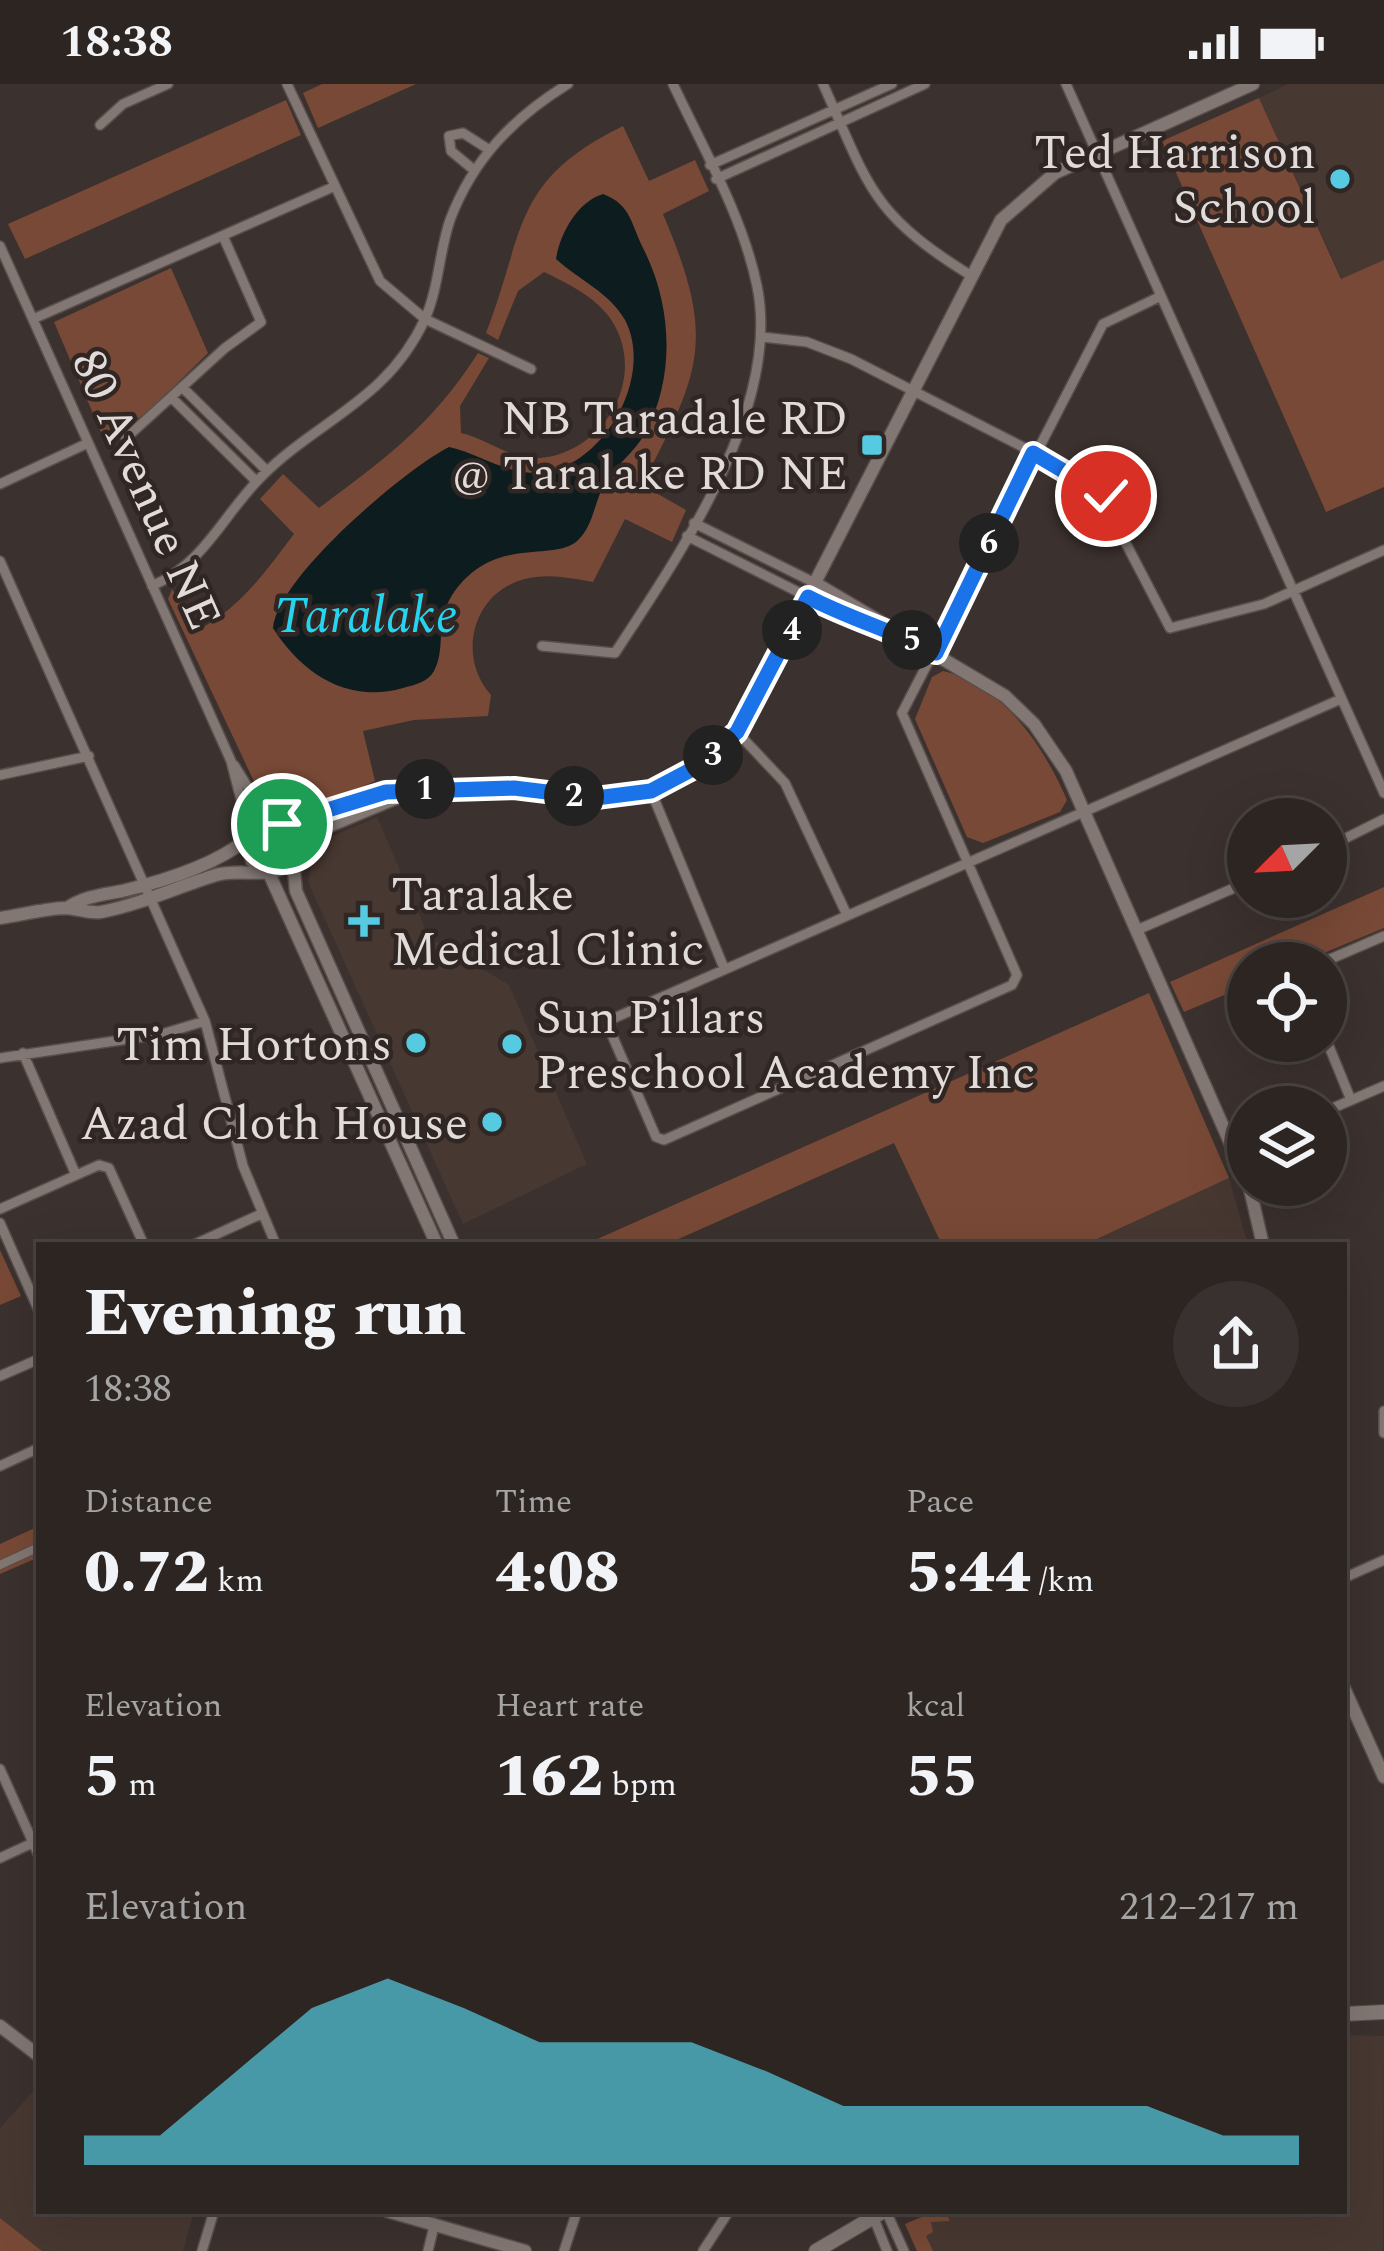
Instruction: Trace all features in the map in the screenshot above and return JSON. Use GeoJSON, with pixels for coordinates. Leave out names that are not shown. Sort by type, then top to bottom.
{"type":"FeatureCollection","features":[{"type":"Feature","properties":{"kind":"main road"},"geometry":{"type":"LineString","coordinates":[[1347,2014],[1384,2012]]}},
{"type":"Feature","properties":{"kind":"main road"},"geometry":{"type":"LineString","coordinates":[[834,2236],[850,2214]]}},
{"type":"Feature","properties":{"kind":"main road"},"geometry":{"type":"LineString","coordinates":[[816,2251],[874,2214]]}},
{"type":"Feature","properties":{"kind":"street"},"geometry":{"type":"LineString","coordinates":[[100,124],[123,104],[168,84]]}},
{"type":"Feature","properties":{"kind":"street"},"geometry":{"type":"LineString","coordinates":[[287,84],[380,281],[425,319],[531,369]]}},
{"type":"Feature","properties":{"kind":"street"},"geometry":{"type":"LineString","coordinates":[[152,586],[199,558],[267,471],[371,395],[425,319],[449,223],[474,170],[488,149],[535,104],[568,84]]}},
{"type":"Feature","properties":{"kind":"street"},"geometry":{"type":"LineString","coordinates":[[542,646],[615,653],[694,523],[748,406],[762,337],[750,261],[674,84]]}},
{"type":"Feature","properties":{"kind":"street"},"geometry":{"type":"LineString","coordinates":[[823,84],[866,182],[895,224],[970,274]]}},
{"type":"Feature","properties":{"kind":"street"},"geometry":{"type":"LineString","coordinates":[[710,165],[892,84]]}},
{"type":"Feature","properties":{"kind":"street"},"geometry":{"type":"LineString","coordinates":[[716,179],[926,84]]}},
{"type":"Feature","properties":{"kind":"street"},"geometry":{"type":"LineString","coordinates":[[1066,84],[1384,793]]}},
{"type":"Feature","properties":{"kind":"street"},"geometry":{"type":"LineString","coordinates":[[67,908],[82,898],[145,885],[229,853],[266,822],[281,823],[377,794],[514,788],[596,798],[651,791],[700,765],[737,732],[970,274],[1018,200],[1038,183],[1097,153],[1253,84]]}},
{"type":"Feature","properties":{"kind":"street"},"geometry":{"type":"LineString","coordinates":[[474,170],[451,152],[449,136],[464,133],[488,149]]}},
{"type":"Feature","properties":{"kind":"street"},"geometry":{"type":"LineString","coordinates":[[33,320],[333,187]]}},
{"type":"Feature","properties":{"kind":"street"},"geometry":{"type":"LineString","coordinates":[[126,438],[261,322],[223,236]]}},
{"type":"Feature","properties":{"kind":"street","name":"80 Avenue NE"},"geometry":{"type":"LineString","coordinates":[[0,246],[231,761],[265,814],[281,823]]}},
{"type":"Feature","properties":{"kind":"street"},"geometry":{"type":"LineString","coordinates":[[1161,296],[1103,324],[902,713],[968,859],[1017,974],[1012,985],[664,1140],[656,1137],[609,1028],[612,1019],[968,859],[1341,699]]}},
{"type":"Feature","properties":{"kind":"street"},"geometry":{"type":"LineString","coordinates":[[762,337],[829,350],[1101,489],[1164,625],[1170,628],[1264,604],[1384,550]]}},
{"type":"Feature","properties":{"kind":"street"},"geometry":{"type":"LineString","coordinates":[[182,387],[267,471]]}},
{"type":"Feature","properties":{"kind":"street"},"geometry":{"type":"LineString","coordinates":[[172,398],[256,482]]}},
{"type":"Feature","properties":{"kind":"street"},"geometry":{"type":"LineString","coordinates":[[0,484],[88,443]]}},
{"type":"Feature","properties":{"kind":"street"},"geometry":{"type":"LineString","coordinates":[[694,523],[815,583],[936,653],[1005,696],[1034,724],[1066,772],[1227,1118]]}},
{"type":"Feature","properties":{"kind":"street"},"geometry":{"type":"LineString","coordinates":[[687,536],[843,615],[876,622]]}},
{"type":"Feature","properties":{"kind":"street"},"geometry":{"type":"LineString","coordinates":[[0,561],[205,1022],[243,1166],[275,1242]]}},
{"type":"Feature","properties":{"kind":"street"},"geometry":{"type":"LineString","coordinates":[[737,732],[785,783],[846,913]]}},
{"type":"Feature","properties":{"kind":"street"},"geometry":{"type":"LineString","coordinates":[[0,775],[88,756]]}},
{"type":"Feature","properties":{"kind":"street","name":"80 Avenue NE"},"geometry":{"type":"LineString","coordinates":[[231,761],[249,836]]}},
{"type":"Feature","properties":{"kind":"street"},"geometry":{"type":"LineString","coordinates":[[0,918],[67,908],[93,913],[151,902],[216,875],[283,868],[310,834],[412,791]]}},
{"type":"Feature","properties":{"kind":"street"},"geometry":{"type":"LineString","coordinates":[[651,791],[724,968]]}},
{"type":"Feature","properties":{"kind":"street"},"geometry":{"type":"LineString","coordinates":[[1347,838],[1384,819]]}},
{"type":"Feature","properties":{"kind":"street"},"geometry":{"type":"LineString","coordinates":[[281,823],[292,832],[296,891],[453,1242]]}},
{"type":"Feature","properties":{"kind":"street"},"geometry":{"type":"LineString","coordinates":[[249,836],[248,853],[266,870],[436,1242]]}},
{"type":"Feature","properties":{"kind":"street"},"geometry":{"type":"LineString","coordinates":[[1137,930],[1227,891]]}},
{"type":"Feature","properties":{"kind":"street"},"geometry":{"type":"LineString","coordinates":[[1347,951],[1384,935]]}},
{"type":"Feature","properties":{"kind":"street"},"geometry":{"type":"LineString","coordinates":[[0,1058],[162,1034],[205,1022]]}},
{"type":"Feature","properties":{"kind":"street"},"geometry":{"type":"LineString","coordinates":[[23,1054],[76,1174]]}},
{"type":"Feature","properties":{"kind":"street"},"geometry":{"type":"LineString","coordinates":[[1335,1062],[1351,1100]]}},
{"type":"Feature","properties":{"kind":"street"},"geometry":{"type":"LineString","coordinates":[[1347,1102],[1384,1086]]}},
{"type":"Feature","properties":{"kind":"street"},"geometry":{"type":"LineString","coordinates":[[0,1209],[99,1165],[109,1168],[143,1242]]}},
{"type":"Feature","properties":{"kind":"street"},"geometry":{"type":"LineString","coordinates":[[1253,1206],[1262,1242]]}},
{"type":"Feature","properties":{"kind":"street"},"geometry":{"type":"LineString","coordinates":[[200,1242],[261,1214]]}},
{"type":"Feature","properties":{"kind":"street"},"geometry":{"type":"LineString","coordinates":[[0,1223],[36,1303]]}},
{"type":"Feature","properties":{"kind":"street"},"geometry":{"type":"LineString","coordinates":[[0,1376],[36,1360]]}},
{"type":"Feature","properties":{"kind":"street"},"geometry":{"type":"LineString","coordinates":[[1384,1411],[1384,1433]]}},
{"type":"Feature","properties":{"kind":"street"},"geometry":{"type":"LineString","coordinates":[[0,1466],[36,1449]]}},
{"type":"Feature","properties":{"kind":"street"},"geometry":{"type":"LineString","coordinates":[[0,1565],[36,1548]]}},
{"type":"Feature","properties":{"kind":"street"},"geometry":{"type":"LineString","coordinates":[[1347,1577],[1384,1560]]}},
{"type":"Feature","properties":{"kind":"street"},"geometry":{"type":"LineString","coordinates":[[1350,1719],[1384,1778]]}},
{"type":"Feature","properties":{"kind":"street"},"geometry":{"type":"LineString","coordinates":[[0,1769],[36,1842],[0,1858]]}},
{"type":"Feature","properties":{"kind":"street"},"geometry":{"type":"LineString","coordinates":[[0,2027],[36,2054]]}},
{"type":"Feature","properties":{"kind":"street"},"geometry":{"type":"LineString","coordinates":[[202,2251],[213,2214]]}},
{"type":"Feature","properties":{"kind":"street"},"geometry":{"type":"LineString","coordinates":[[396,2214],[525,2251]]}},
{"type":"Feature","properties":{"kind":"street"},"geometry":{"type":"LineString","coordinates":[[564,2251],[577,2214]]}},
{"type":"Feature","properties":{"kind":"street"},"geometry":{"type":"LineString","coordinates":[[704,2251],[727,2214]]}},
{"type":"Feature","properties":{"kind":"street"},"geometry":{"type":"LineString","coordinates":[[878,2214],[887,2251]]}},
{"type":"Feature","properties":{"kind":"street"},"geometry":{"type":"LineString","coordinates":[[879,2214],[904,2251]]}},
{"type":"Feature","properties":{"kind":"street"},"geometry":{"type":"LineString","coordinates":[[428,2251],[434,2226]]}},
{"type":"Feature","properties":{"kind":"shaded area"},"geometry":{"type":"Polygon","coordinates":[[[322,84],[416,84],[318,128],[303,93],[322,84]]]}},
{"type":"Feature","properties":{"kind":"shaded area","name":"Ted Harrison School"},"geometry":{"type":"Polygon","coordinates":[[[1288,84],[1384,84],[1384,260],[1342,279],[1259,98],[1288,84]]]}},
{"type":"Feature","properties":{"kind":"shaded area"},"geometry":{"type":"Polygon","coordinates":[[[1259,98],[1341,279],[1384,260],[1384,487],[1326,512],[1162,141],[1259,98]]]}},
{"type":"Feature","properties":{"kind":"shaded area"},"geometry":{"type":"Polygon","coordinates":[[[286,100],[301,135],[25,259],[8,224],[286,100]]]}},
{"type":"Feature","properties":{"kind":"shaded area"},"geometry":{"type":"Polygon","coordinates":[[[623,126],[649,181],[695,160],[709,191],[663,214],[691,293],[695,324],[689,381],[642,485],[686,510],[672,542],[625,519],[593,582],[542,576],[507,586],[482,611],[475,627],[474,662],[491,695],[488,716],[414,720],[363,731],[375,781],[293,818],[267,809],[168,599],[172,589],[199,629],[228,610],[294,534],[260,499],[283,474],[319,508],[425,420],[478,353],[489,358],[460,406],[461,433],[519,456],[540,458],[585,441],[603,424],[616,404],[625,358],[619,335],[592,300],[544,272],[518,291],[498,340],[486,333],[517,237],[541,189],[587,146],[623,126]]]}},
{"type":"Feature","properties":{"kind":"shaded area"},"geometry":{"type":"Polygon","coordinates":[[[171,268],[208,353],[144,416],[116,425],[106,444],[54,322],[171,268]]]}},
{"type":"Feature","properties":{"kind":"shaded area"},"geometry":{"type":"Polygon","coordinates":[[[943,671],[984,690],[1019,721],[1067,800],[1060,812],[983,843],[967,837],[915,719],[932,677],[943,671]]]}},
{"type":"Feature","properties":{"kind":"shaded area"},"geometry":{"type":"Polygon","coordinates":[[[377,817],[429,937],[509,985],[587,1164],[463,1224],[308,882],[315,844],[377,817]]]}},
{"type":"Feature","properties":{"kind":"shaded area"},"geometry":{"type":"Polygon","coordinates":[[[1384,887],[1384,928],[1347,943],[1260,942],[1314,918],[1347,918],[1347,903],[1384,887]]]}},
{"type":"Feature","properties":{"kind":"shaded area"},"geometry":{"type":"Polygon","coordinates":[[[1227,957],[1227,994],[1184,1012],[1170,982],[1227,957]]]}},
{"type":"Feature","properties":{"kind":"shaded area"},"geometry":{"type":"Polygon","coordinates":[[[1149,993],[1227,1173],[1227,1179],[1090,1242],[941,1242],[894,1143],[672,1242],[591,1242],[1149,993]]]}},
{"type":"Feature","properties":{"kind":"shaded area"},"geometry":{"type":"Polygon","coordinates":[[[1227,1179],[1227,1206],[1237,1206],[1247,1242],[1091,1242],[1227,1179]]]}},
{"type":"Feature","properties":{"kind":"shaded area"},"geometry":{"type":"Polygon","coordinates":[[[0,1250],[21,1296],[0,1305],[0,1250]]]}},
{"type":"Feature","properties":{"kind":"shaded area"},"geometry":{"type":"Polygon","coordinates":[[[36,1527],[36,1558],[0,1574],[0,1544],[36,1527]]]}},
{"type":"Feature","properties":{"kind":"shaded area"},"geometry":{"type":"Polygon","coordinates":[[[1347,2035],[1384,2036],[1383,2251],[917,2251],[905,2224],[929,2214],[1347,2214],[1347,2035]]]}},
{"type":"Feature","properties":{"kind":"shaded area"},"geometry":{"type":"Polygon","coordinates":[[[36,2088],[36,2214],[193,2214],[183,2251],[42,2251],[0,2218],[0,2128],[36,2088]]]}},
{"type":"Feature","properties":{"kind":"shaded area"},"geometry":{"type":"Polygon","coordinates":[[[929,2214],[946,2214],[950,2221],[931,2222],[933,2232],[926,2236],[933,2251],[917,2251],[905,2224],[929,2214]]]}},
{"type":"Feature","properties":{"kind":"shaded area"},"geometry":{"type":"Polygon","coordinates":[[[0,2218],[42,2251],[0,2251],[0,2218]]]}},
{"type":"Feature","properties":{"kind":"water","name":"Taralake"},"geometry":{"type":"Polygon","coordinates":[[[603,194],[630,217],[653,272],[665,318],[661,390],[644,435],[608,478],[576,542],[496,559],[466,578],[448,604],[438,661],[428,678],[383,692],[364,692],[328,681],[298,659],[273,628],[296,582],[346,527],[403,478],[449,447],[508,469],[546,472],[588,452],[619,413],[633,366],[625,320],[602,294],[556,259],[571,220],[603,194]]]}},
{"type":"Feature","properties":{"kind":"place","name":"Ted Harrison School"},"geometry":{"type":"Point","coordinates":[1340,179]}},
{"type":"Feature","properties":{"kind":"place","name":"NB Taradale RD @ Taralake RD NE"},"geometry":{"type":"Point","coordinates":[872,445]}},
{"type":"Feature","properties":{"kind":"place","name":"Taralake Medical Clinic"},"geometry":{"type":"Point","coordinates":[364,921]}},
{"type":"Feature","properties":{"kind":"place","name":"Tim Hortons"},"geometry":{"type":"Point","coordinates":[416,1043]}},
{"type":"Feature","properties":{"kind":"place","name":"Sun Pillars Preschool Academy Inc"},"geometry":{"type":"Point","coordinates":[512,1044]}},
{"type":"Feature","properties":{"kind":"place","name":"Azad Cloth House"},"geometry":{"type":"Point","coordinates":[492,1122]}},
{"type":"Feature","properties":{"kind":"route"},"geometry":{"type":"LineString","coordinates":[[282,824],[304,821],[386,792],[441,787],[514,788],[596,798],[651,791],[700,765],[737,732],[808,597],[843,615],[876,622],[936,653],[1033,453],[1095,484],[1106,496]]}}]}
